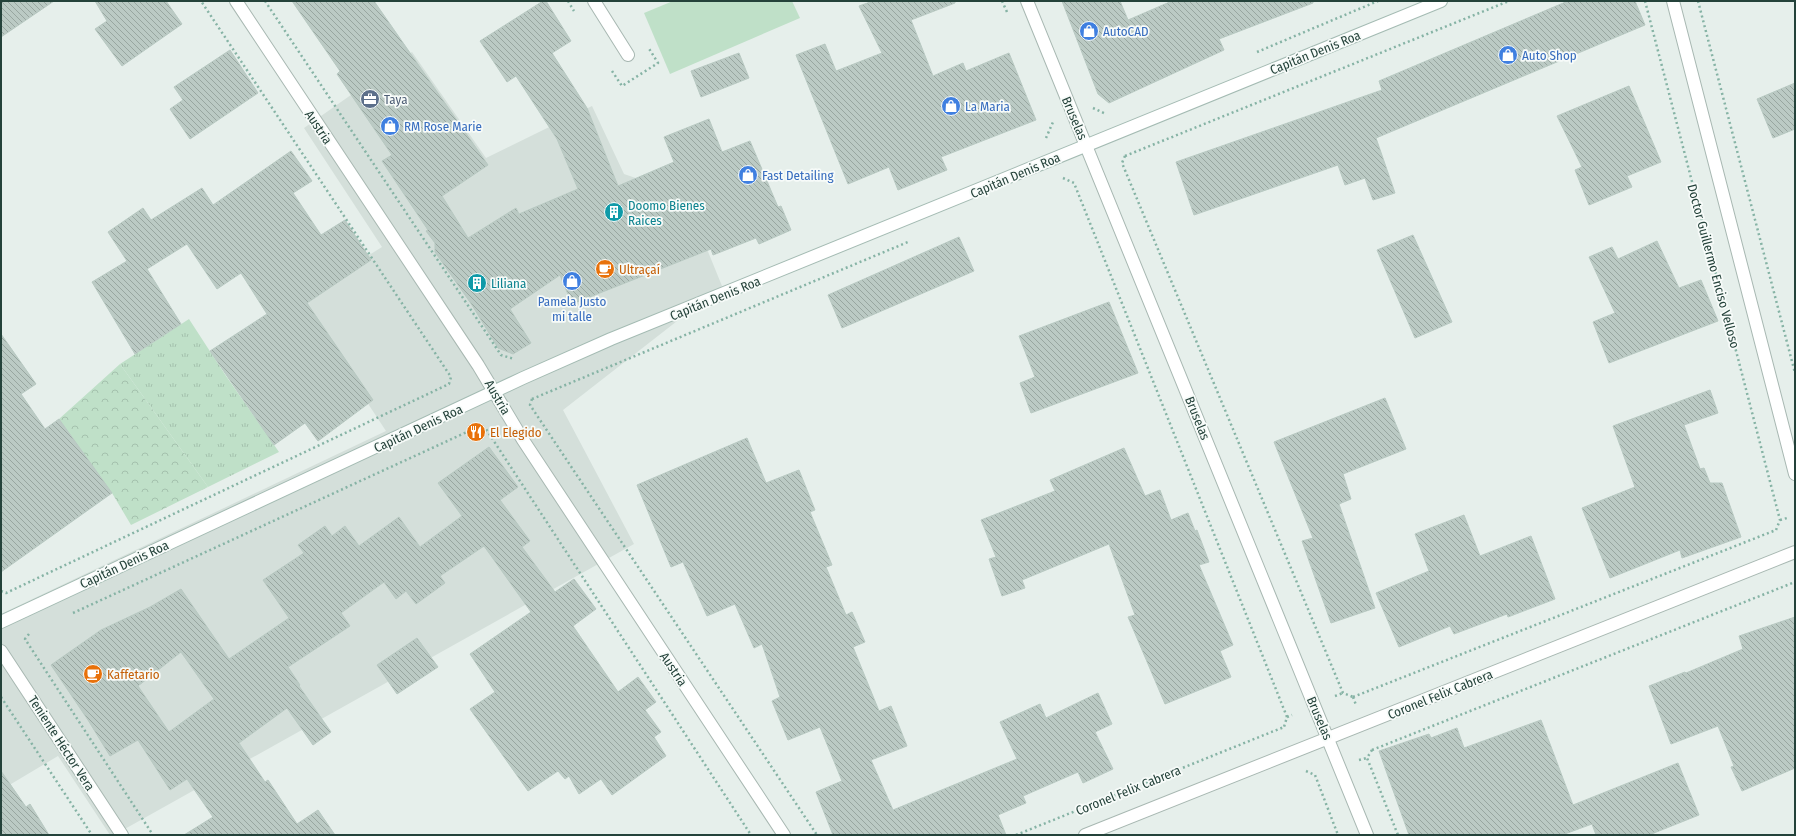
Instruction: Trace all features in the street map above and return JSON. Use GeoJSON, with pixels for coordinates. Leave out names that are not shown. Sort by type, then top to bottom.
{"type":"FeatureCollection","features":[{"type":"Feature","properties":{"kind":"street","name":"Austria"},"geometry":{"type":"LineString","coordinates":[[236,1],[495,391],[523,440],[784,835]]}},
{"type":"Feature","properties":{"kind":"street"},"geometry":{"type":"LineString","coordinates":[[594,1],[628,55]]}},
{"type":"Feature","properties":{"kind":"street","name":"Bruselas"},"geometry":{"type":"LineString","coordinates":[[1027,1],[1367,835]]}},
{"type":"Feature","properties":{"kind":"street","name":"Capitán Denis Roa"},"geometry":{"type":"LineString","coordinates":[[1,622],[495,391],[611,339],[1441,1]]}},
{"type":"Feature","properties":{"kind":"street","name":"Doctor Guillermo Enciso Velloso"},"geometry":{"type":"LineString","coordinates":[[1673,1],[1795,474]]}},
{"type":"Feature","properties":{"kind":"street","name":"Coronel Felix Cabrera"},"geometry":{"type":"LineString","coordinates":[[1085,835],[1795,552]]}},
{"type":"Feature","properties":{"kind":"street","name":"Teniente Héctor Vera"},"geometry":{"type":"LineString","coordinates":[[1,651],[122,835]]}},
{"type":"Feature","properties":{"kind":"path"},"geometry":{"type":"LineString","coordinates":[[201,1],[451,377]]}},
{"type":"Feature","properties":{"kind":"path"},"geometry":{"type":"LineString","coordinates":[[265,1],[500,355],[514,359],[521,356]]}},
{"type":"Feature","properties":{"kind":"path"},"geometry":{"type":"LineString","coordinates":[[1002,1],[1008,15]]}},
{"type":"Feature","properties":{"kind":"path"},"geometry":{"type":"LineString","coordinates":[[1253,53],[1378,1]]}},
{"type":"Feature","properties":{"kind":"path","name":"Capitán Denis Roa"},"geometry":{"type":"LineString","coordinates":[[1122,163],[1125,156],[1509,1]]}},
{"type":"Feature","properties":{"kind":"path","name":"Doctor Guillermo Enciso Velloso"},"geometry":{"type":"LineString","coordinates":[[1645,1],[1780,520]]}},
{"type":"Feature","properties":{"kind":"path"},"geometry":{"type":"LineString","coordinates":[[1698,1],[1795,373]]}},
{"type":"Feature","properties":{"kind":"path"},"geometry":{"type":"LineString","coordinates":[[1092,108],[1105,114],[1113,111]]}},
{"type":"Feature","properties":{"kind":"path"},"geometry":{"type":"LineString","coordinates":[[1039,141],[1046,138],[1054,122],[1050,115]]}},
{"type":"Feature","properties":{"kind":"path"},"geometry":{"type":"LineString","coordinates":[[1116,165],[1122,163],[1342,693]]}},
{"type":"Feature","properties":{"kind":"path","name":"Capitán Denis Roa"},"geometry":{"type":"LineString","coordinates":[[1056,181],[1063,178],[1074,183],[1287,717]]}},
{"type":"Feature","properties":{"kind":"path","name":"Capitán Denis Roa"},"geometry":{"type":"LineString","coordinates":[[532,399],[916,239]]}},
{"type":"Feature","properties":{"kind":"path"},"geometry":{"type":"LineString","coordinates":[[1,591],[6,593],[449,384],[451,377],[457,374]]}},
{"type":"Feature","properties":{"kind":"path","name":"Austria"},"geometry":{"type":"LineString","coordinates":[[532,399],[530,405],[818,835]]}},
{"type":"Feature","properties":{"kind":"path"},"geometry":{"type":"LineString","coordinates":[[67,616],[480,426],[486,429],[751,835]]}},
{"type":"Feature","properties":{"kind":"path"},"geometry":{"type":"LineString","coordinates":[[1778,536],[1776,530],[1780,520],[1787,518]]}},
{"type":"Feature","properties":{"kind":"path"},"geometry":{"type":"LineString","coordinates":[[1352,697],[1776,530]]}},
{"type":"Feature","properties":{"kind":"path"},"geometry":{"type":"LineString","coordinates":[[1792,576],[1795,582]]}},
{"type":"Feature","properties":{"kind":"path","name":"Coronel Felix Cabrera"},"geometry":{"type":"LineString","coordinates":[[1372,750],[1795,582]]}},
{"type":"Feature","properties":{"kind":"path"},"geometry":{"type":"LineString","coordinates":[[21,641],[30,633]]}},
{"type":"Feature","properties":{"kind":"path"},"geometry":{"type":"LineString","coordinates":[[25,639],[153,835]]}},
{"type":"Feature","properties":{"kind":"path"},"geometry":{"type":"LineString","coordinates":[[1335,696],[1342,693],[1352,697],[1356,705]]}},
{"type":"Feature","properties":{"kind":"path"},"geometry":{"type":"LineString","coordinates":[[1,697],[92,835]]}},
{"type":"Feature","properties":{"kind":"path"},"geometry":{"type":"LineString","coordinates":[[1287,717],[1292,715]]}},
{"type":"Feature","properties":{"kind":"path","name":"Coronel Felix Cabrera"},"geometry":{"type":"LineString","coordinates":[[1016,835],[1284,727],[1287,717]]}},
{"type":"Feature","properties":{"kind":"path"},"geometry":{"type":"LineString","coordinates":[[1359,760],[1367,758],[1372,750],[1370,744]]}},
{"type":"Feature","properties":{"kind":"path"},"geometry":{"type":"LineString","coordinates":[[1367,758],[1398,835]]}},
{"type":"Feature","properties":{"kind":"path"},"geometry":{"type":"LineString","coordinates":[[1306,771],[1315,775],[1338,835]]}},
{"type":"Feature","properties":{"kind":"shaded area"},"geometry":{"type":"Polygon","coordinates":[[[412,52],[486,158],[592,106],[624,174],[685,195],[722,286],[563,410],[634,544],[114,835],[110,835],[58,756],[1,790],[1,614],[386,431],[299,299],[382,247],[304,128],[412,52]]]}},
{"type":"Feature","properties":{"kind":"green space"},"geometry":{"type":"Polygon","coordinates":[[[673,1],[792,1],[800,18],[670,74],[644,13],[673,1]]]}},
{"type":"Feature","properties":{"kind":"green space"},"geometry":{"type":"Polygon","coordinates":[[[189,319],[226,376],[279,452],[208,487],[120,364],[189,319]]]}},
{"type":"Feature","properties":{"kind":"green space"},"geometry":{"type":"Polygon","coordinates":[[[120,364],[208,487],[131,525],[112,493],[59,419],[120,364]]]}},
{"type":"Feature","properties":{"kind":"building"},"geometry":{"type":"Polygon","coordinates":[[[1,1],[54,1],[1,37],[1,1]]]}},
{"type":"Feature","properties":{"kind":"building"},"geometry":{"type":"Polygon","coordinates":[[[95,1],[166,1],[182,24],[122,66],[95,29],[107,21],[95,1]]]}},
{"type":"Feature","properties":{"kind":"building"},"geometry":{"type":"Polygon","coordinates":[[[292,1],[374,1],[488,165],[442,196],[468,238],[516,208],[519,214],[578,189],[557,139],[516,76],[507,82],[480,41],[543,1],[546,1],[571,41],[552,53],[587,108],[618,186],[674,162],[664,137],[709,119],[722,152],[750,141],[778,207],[781,206],[791,230],[759,244],[756,238],[713,255],[711,249],[572,304],[560,275],[510,309],[531,343],[513,354],[498,348],[472,305],[435,252],[435,243],[426,231],[428,230],[382,161],[392,155],[337,74],[340,71],[292,1]]]}},
{"type":"Feature","properties":{"kind":"building"},"geometry":{"type":"Polygon","coordinates":[[[873,1],[955,1],[955,3],[911,20],[933,76],[963,63],[966,71],[1009,53],[1036,120],[941,157],[947,170],[898,190],[889,167],[848,184],[796,55],[825,44],[836,71],[882,53],[859,6],[873,1]]]}},
{"type":"Feature","properties":{"kind":"building"},"geometry":{"type":"Polygon","coordinates":[[[1062,1],[1120,1],[1128,20],[1172,1],[1313,1],[1313,3],[1219,39],[1224,50],[1109,103],[1098,94],[1062,1]]]}},
{"type":"Feature","properties":{"kind":"building"},"geometry":{"type":"Polygon","coordinates":[[[1568,1],[1635,1],[1645,25],[1376,138],[1395,193],[1373,200],[1365,178],[1345,185],[1338,165],[1194,215],[1176,162],[1382,90],[1379,81],[1568,1]]]}},
{"type":"Feature","properties":{"kind":"building"},"geometry":{"type":"Polygon","coordinates":[[[230,50],[258,93],[190,139],[170,109],[183,100],[174,87],[230,50]]]}},
{"type":"Feature","properties":{"kind":"building"},"geometry":{"type":"Polygon","coordinates":[[[739,53],[749,78],[701,97],[691,71],[739,53]]]}},
{"type":"Feature","properties":{"kind":"building"},"geometry":{"type":"Polygon","coordinates":[[[1795,83],[1795,129],[1773,138],[1757,99],[1795,83]]]}},
{"type":"Feature","properties":{"kind":"building"},"geometry":{"type":"Polygon","coordinates":[[[1629,86],[1661,162],[1627,176],[1632,187],[1589,205],[1575,170],[1582,167],[1557,116],[1629,86]]]}},
{"type":"Feature","properties":{"kind":"building"},"geometry":{"type":"Polygon","coordinates":[[[291,151],[312,181],[293,193],[321,235],[345,220],[371,260],[307,303],[373,400],[318,441],[305,423],[274,445],[210,351],[267,314],[241,273],[217,289],[187,244],[147,269],[181,324],[135,354],[92,282],[127,261],[108,232],[143,208],[151,220],[202,188],[213,205],[291,151]]]}},
{"type":"Feature","properties":{"kind":"building"},"geometry":{"type":"Polygon","coordinates":[[[1413,235],[1452,322],[1415,338],[1377,250],[1413,235]]]}},
{"type":"Feature","properties":{"kind":"building"},"geometry":{"type":"Polygon","coordinates":[[[959,237],[974,271],[842,328],[828,295],[959,237]]]}},
{"type":"Feature","properties":{"kind":"building"},"geometry":{"type":"Polygon","coordinates":[[[1657,241],[1679,288],[1701,280],[1718,321],[1609,363],[1593,322],[1615,313],[1589,257],[1612,247],[1618,259],[1657,241]]]}},
{"type":"Feature","properties":{"kind":"building"},"geometry":{"type":"Polygon","coordinates":[[[1109,302],[1138,373],[1031,413],[1020,383],[1035,377],[1019,336],[1109,302]]]}},
{"type":"Feature","properties":{"kind":"building"},"geometry":{"type":"Polygon","coordinates":[[[1,334],[36,384],[21,394],[45,429],[59,419],[112,493],[1,572],[1,334]]]}},
{"type":"Feature","properties":{"kind":"building"},"geometry":{"type":"Polygon","coordinates":[[[1710,390],[1718,413],[1684,425],[1700,469],[1704,468],[1710,483],[1722,483],[1741,537],[1682,558],[1680,550],[1610,578],[1582,508],[1635,487],[1613,426],[1710,390]]]}},
{"type":"Feature","properties":{"kind":"building"},"geometry":{"type":"Polygon","coordinates":[[[1385,398],[1406,449],[1343,474],[1351,499],[1339,504],[1375,608],[1331,623],[1302,541],[1313,538],[1274,442],[1385,398]]]}},
{"type":"Feature","properties":{"kind":"building"},"geometry":{"type":"Polygon","coordinates":[[[747,438],[766,483],[799,470],[815,510],[810,512],[832,565],[826,567],[846,615],[852,612],[865,642],[853,647],[879,711],[891,706],[907,746],[871,760],[893,810],[1017,759],[1000,722],[1040,704],[1046,718],[1098,693],[1112,724],[1095,732],[1113,769],[1083,783],[1078,772],[1023,796],[1026,803],[998,815],[1006,835],[833,835],[816,792],[842,781],[820,727],[788,740],[772,701],[780,697],[762,644],[754,648],[735,604],[707,616],[683,562],[671,567],[637,485],[747,438]]]}},
{"type":"Feature","properties":{"kind":"building"},"geometry":{"type":"Polygon","coordinates":[[[489,447],[518,487],[500,500],[530,541],[522,547],[555,592],[574,579],[596,609],[573,626],[618,692],[638,677],[656,702],[645,710],[661,732],[654,737],[666,756],[612,795],[601,779],[579,794],[569,776],[565,779],[558,771],[528,791],[470,709],[495,692],[470,654],[531,612],[484,546],[440,576],[445,583],[416,604],[406,591],[396,599],[384,582],[341,613],[350,626],[288,667],[300,685],[299,686],[331,732],[313,745],[287,708],[239,743],[265,782],[268,780],[297,824],[318,810],[335,835],[184,835],[213,817],[187,779],[170,790],[138,740],[110,756],[51,665],[101,630],[150,607],[181,589],[229,659],[289,618],[263,580],[304,553],[298,545],[325,526],[332,536],[345,526],[359,546],[399,517],[420,547],[462,516],[438,483],[489,447]],[[181,652],[138,686],[169,732],[214,699],[181,652]]]}},
{"type":"Feature","properties":{"kind":"building"},"geometry":{"type":"Polygon","coordinates":[[[1124,448],[1145,496],[1160,490],[1171,520],[1188,513],[1195,531],[1197,530],[1209,562],[1199,565],[1233,645],[1220,651],[1231,677],[1165,704],[1128,617],[1135,615],[1109,544],[1022,580],[1025,588],[1002,596],[989,559],[996,557],[981,520],[1055,491],[1050,480],[1124,448]]]}},
{"type":"Feature","properties":{"kind":"building"},"geometry":{"type":"Polygon","coordinates":[[[1464,515],[1480,556],[1531,536],[1555,599],[1508,617],[1507,614],[1454,634],[1450,626],[1399,647],[1376,593],[1429,571],[1415,534],[1464,515]]]}},
{"type":"Feature","properties":{"kind":"building"},"geometry":{"type":"Polygon","coordinates":[[[1795,617],[1795,768],[1742,791],[1731,767],[1734,766],[1718,726],[1671,744],[1649,686],[1685,672],[1686,673],[1743,649],[1739,636],[1795,617]]]}},
{"type":"Feature","properties":{"kind":"building"},"geometry":{"type":"Polygon","coordinates":[[[417,638],[438,667],[397,694],[377,665],[417,638]]]}},
{"type":"Feature","properties":{"kind":"building"},"geometry":{"type":"Polygon","coordinates":[[[1541,720],[1573,805],[1678,763],[1699,815],[1649,835],[1596,835],[1592,824],[1562,835],[1409,835],[1379,751],[1429,734],[1431,738],[1457,728],[1464,748],[1541,720]]]}},
{"type":"Feature","properties":{"kind":"building"},"geometry":{"type":"Polygon","coordinates":[[[1,771],[26,807],[30,804],[49,835],[1,835],[1,771]]]}},
{"type":"Feature","properties":{"kind":"place","name":"AutoCAD"},"geometry":{"type":"Point","coordinates":[1089,31]}},
{"type":"Feature","properties":{"kind":"place","name":"Auto Shop"},"geometry":{"type":"Point","coordinates":[1508,55]}},
{"type":"Feature","properties":{"kind":"place","name":"Taya"},"geometry":{"type":"Point","coordinates":[370,99]}},
{"type":"Feature","properties":{"kind":"place","name":"La Maria"},"geometry":{"type":"Point","coordinates":[951,106]}},
{"type":"Feature","properties":{"kind":"place","name":"RM Rose Marie"},"geometry":{"type":"Point","coordinates":[390,126]}},
{"type":"Feature","properties":{"kind":"place","name":"Fast Detailing"},"geometry":{"type":"Point","coordinates":[748,175]}},
{"type":"Feature","properties":{"kind":"place","name":"Doomo Bienes Raices"},"geometry":{"type":"Point","coordinates":[614,212]}},
{"type":"Feature","properties":{"kind":"place","name":"Ultraçaí"},"geometry":{"type":"Point","coordinates":[605,269]}},
{"type":"Feature","properties":{"kind":"place","name":"Pamela Justo mi talle"},"geometry":{"type":"Point","coordinates":[572,281]}},
{"type":"Feature","properties":{"kind":"place","name":"Liliana"},"geometry":{"type":"Point","coordinates":[477,283]}},
{"type":"Feature","properties":{"kind":"place","name":"El Elegido"},"geometry":{"type":"Point","coordinates":[476,432]}},
{"type":"Feature","properties":{"kind":"place","name":"Kaffetario"},"geometry":{"type":"Point","coordinates":[93,674]}}]}
